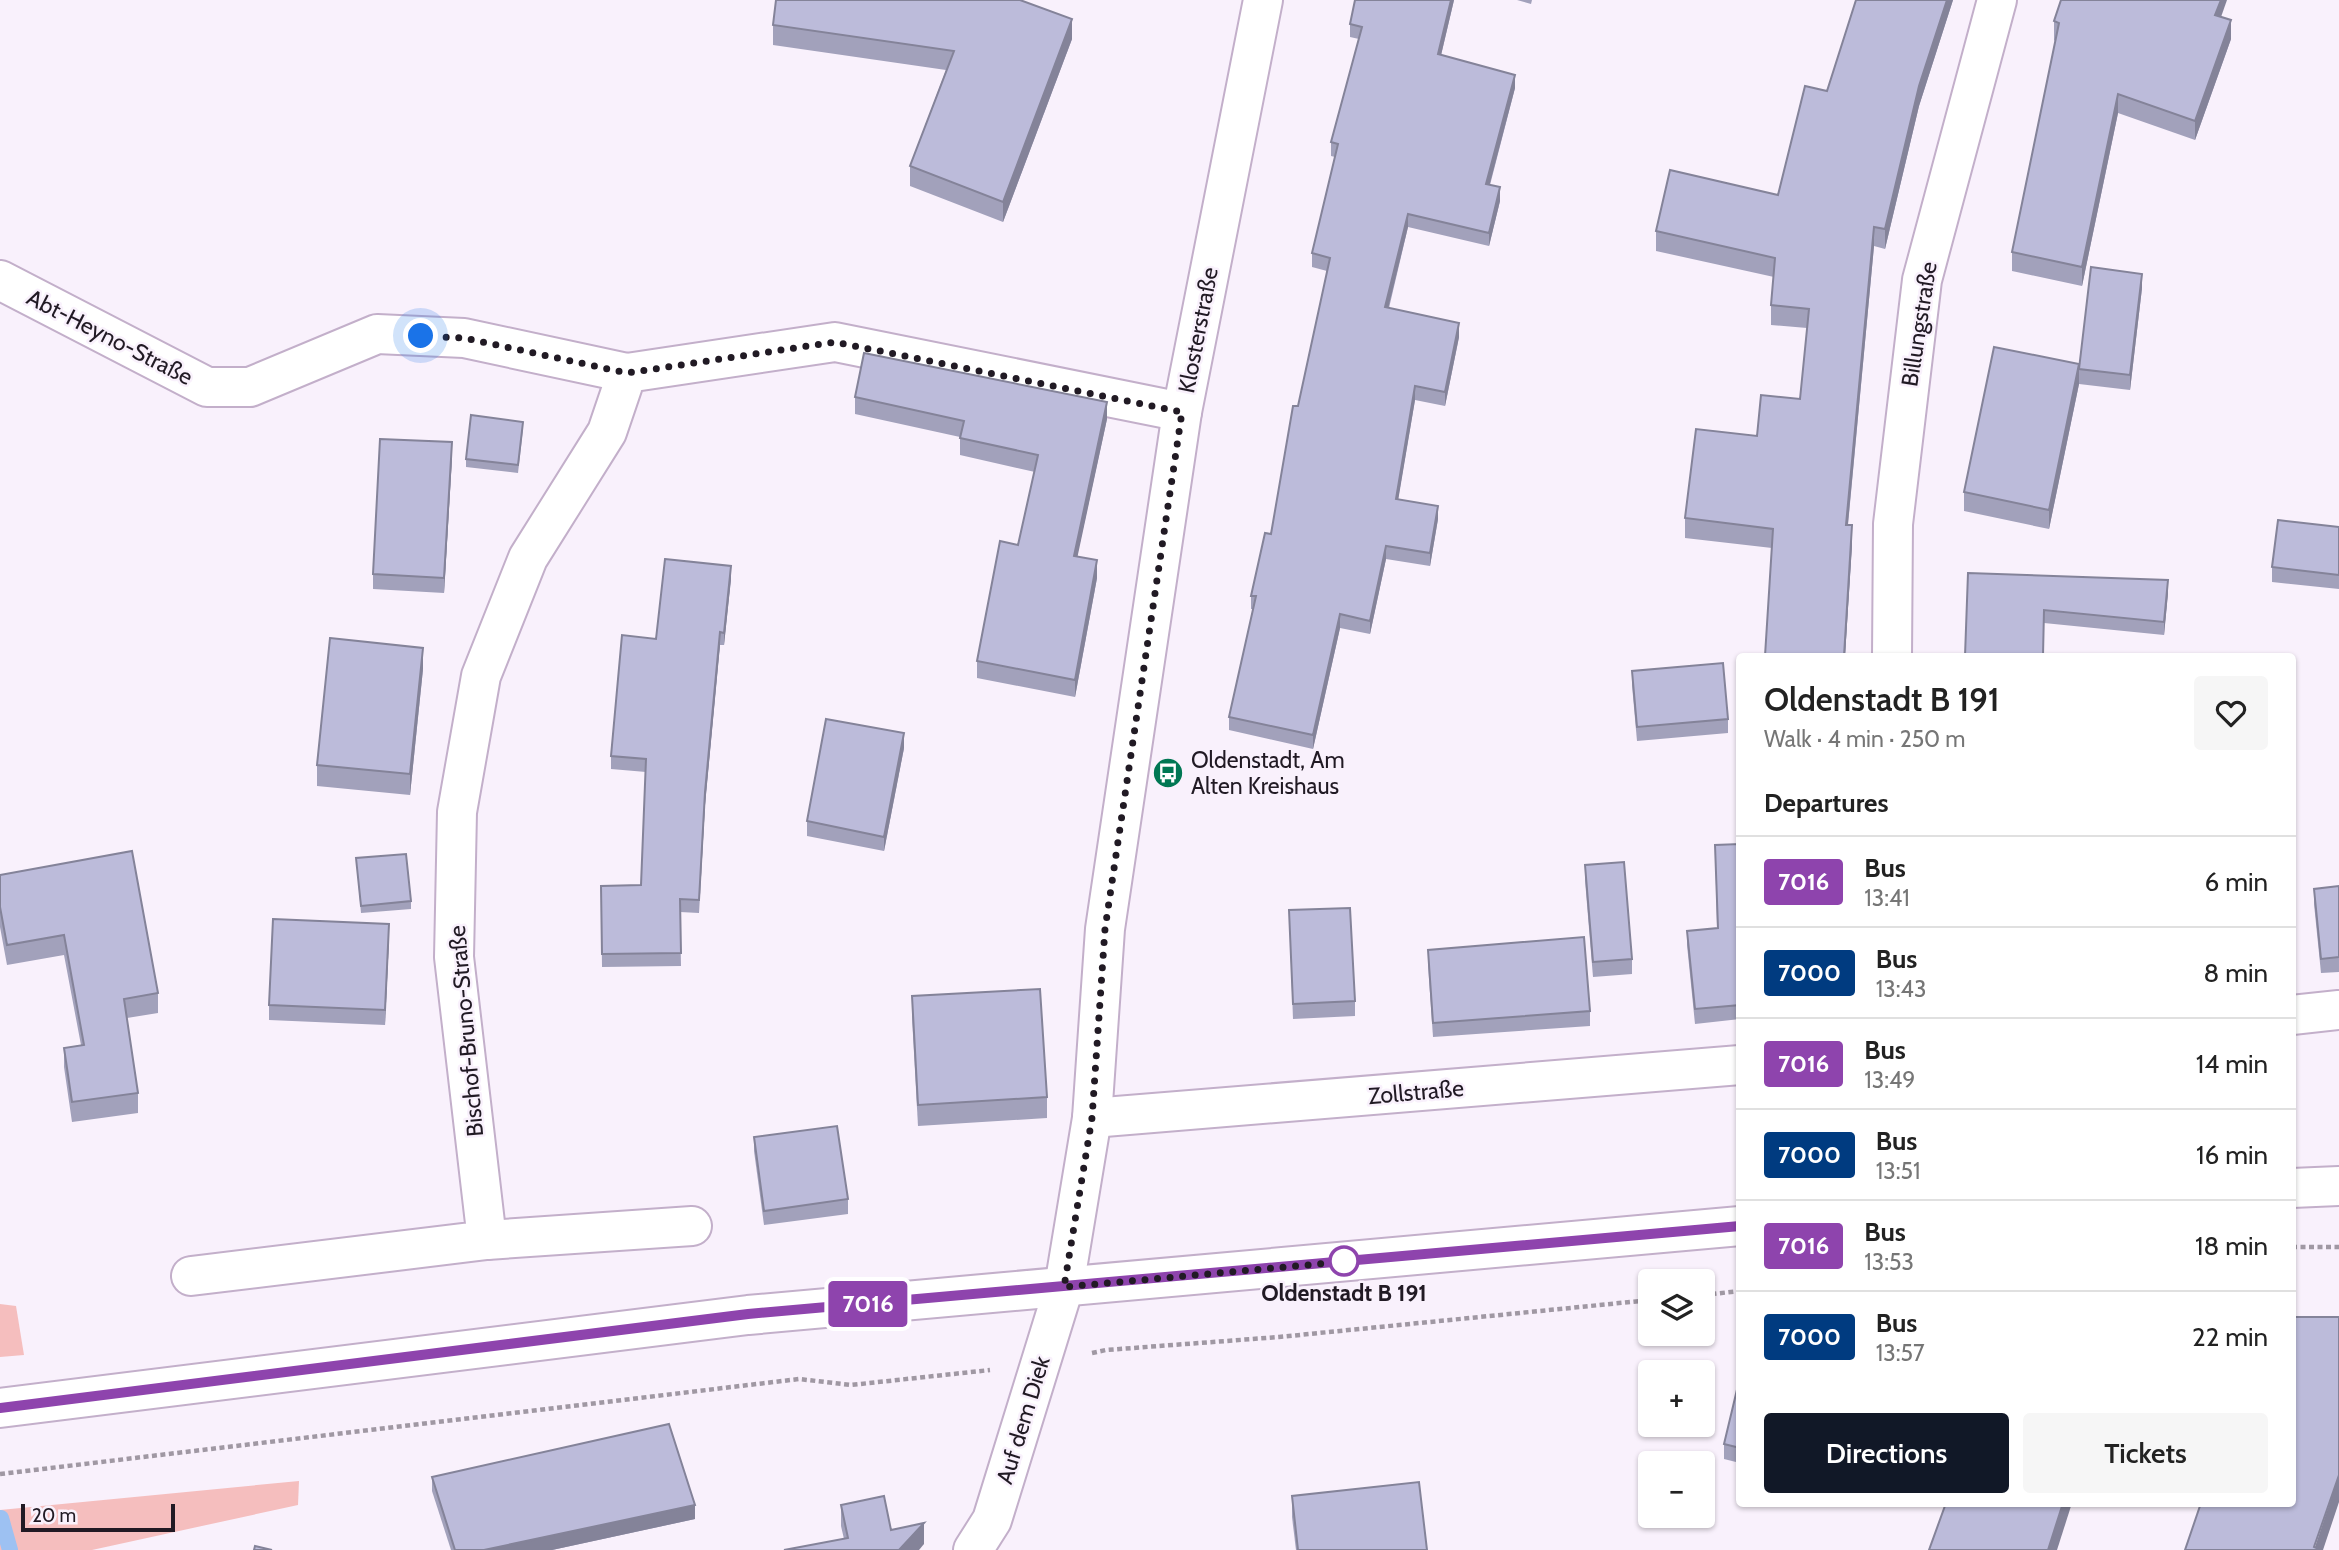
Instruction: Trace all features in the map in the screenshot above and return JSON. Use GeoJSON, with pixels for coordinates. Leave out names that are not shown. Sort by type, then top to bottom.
{"type":"FeatureCollection","features":[{"type":"Feature","properties":{"kind":"street","name":"Klosterstraße"},"geometry":{"type":"LineString","coordinates":[[1064,1287],[1092,1118],[1105,929],[1182,412],[1263,0]]}},
{"type":"Feature","properties":{"kind":"street","name":"Billungstraße"},"geometry":{"type":"LineString","coordinates":[[1892,653],[1893,524],[1922,281],[1997,0]]}},
{"type":"Feature","properties":{"kind":"street","name":"Abt-Heyno-Straße"},"geometry":{"type":"LineString","coordinates":[[0,280],[207,387],[250,387],[377,334],[464,338],[627,373]]}},
{"type":"Feature","properties":{"kind":"street"},"geometry":{"type":"LineString","coordinates":[[627,373],[835,342],[1182,412]]}},
{"type":"Feature","properties":{"kind":"street","name":"Bischof-Bruno-Straße"},"geometry":{"type":"LineString","coordinates":[[487,1240],[454,957],[457,812],[481,676],[527,558],[607,432],[627,373]]}},
{"type":"Feature","properties":{"kind":"street"},"geometry":{"type":"LineString","coordinates":[[2296,1015],[2339,1010]]}},
{"type":"Feature","properties":{"kind":"street","name":"Zollstraße"},"geometry":{"type":"LineString","coordinates":[[1092,1118],[1736,1065]]}},
{"type":"Feature","properties":{"kind":"street"},"geometry":{"type":"LineString","coordinates":[[2296,1188],[2339,1186]]}},
{"type":"Feature","properties":{"kind":"street"},"geometry":{"type":"LineString","coordinates":[[191,1276],[487,1240],[692,1226]]}},
{"type":"Feature","properties":{"kind":"street"},"geometry":{"type":"LineString","coordinates":[[9,1407],[748,1314],[1736,1226]]}},
{"type":"Feature","properties":{"kind":"street","name":"Auf dem Diek"},"geometry":{"type":"LineString","coordinates":[[973,1550],[992,1520],[1064,1287]]}},
{"type":"Feature","properties":{"kind":"path"},"geometry":{"type":"LineString","coordinates":[[2296,1247],[2339,1247]]}},
{"type":"Feature","properties":{"kind":"path"},"geometry":{"type":"LineString","coordinates":[[1715,1294],[1736,1291]]}},
{"type":"Feature","properties":{"kind":"path"},"geometry":{"type":"LineString","coordinates":[[0,1474],[799,1379],[852,1385],[1040,1364],[1106,1350],[1279,1337],[1638,1301]]}},
{"type":"Feature","properties":{"kind":"shaded area"},"geometry":{"type":"Polygon","coordinates":[[[0,1304],[16,1306],[24,1355],[0,1357],[0,1304]]]}},
{"type":"Feature","properties":{"kind":"shaded area"},"geometry":{"type":"Polygon","coordinates":[[[299,1481],[298,1505],[92,1550],[0,1550],[0,1510],[299,1481]]]}},
{"type":"Feature","properties":{"kind":"building"},"geometry":{"type":"Polygon","coordinates":[[[776,0],[1020,0],[1072,19],[1003,202],[910,166],[954,51],[773,25],[776,0]]]}},
{"type":"Feature","properties":{"kind":"building"},"geometry":{"type":"Polygon","coordinates":[[[1355,0],[1451,0],[1438,54],[1515,75],[1486,184],[1500,187],[1489,233],[1408,214],[1385,307],[1459,323],[1445,392],[1415,386],[1396,499],[1438,506],[1430,553],[1386,546],[1370,621],[1340,614],[1313,735],[1229,717],[1256,596],[1251,596],[1265,533],[1271,534],[1293,406],[1298,406],[1330,258],[1312,253],[1338,144],[1331,142],[1362,27],[1350,24],[1355,0]]]}},
{"type":"Feature","properties":{"kind":"building"},"geometry":{"type":"Polygon","coordinates":[[[1856,0],[1947,0],[1919,86],[1885,229],[1874,227],[1846,525],[1852,525],[1844,653],[1765,653],[1773,529],[1685,518],[1696,429],[1757,436],[1761,395],[1800,399],[1809,309],[1771,305],[1775,258],[1656,231],[1670,170],[1778,195],[1805,86],[1827,91],[1856,0]]]}},
{"type":"Feature","properties":{"kind":"building"},"geometry":{"type":"Polygon","coordinates":[[[2061,0],[2221,0],[2215,15],[2231,20],[2195,121],[2118,94],[2082,267],[2012,252],[2059,23],[2054,21],[2061,0]]]}},
{"type":"Feature","properties":{"kind":"building"},"geometry":{"type":"Polygon","coordinates":[[[2091,267],[2142,274],[2130,375],[2079,369],[2091,267]]]}},
{"type":"Feature","properties":{"kind":"building"},"geometry":{"type":"Polygon","coordinates":[[[1994,347],[2079,364],[2049,510],[1964,492],[1994,347]]]}},
{"type":"Feature","properties":{"kind":"building"},"geometry":{"type":"Polygon","coordinates":[[[864,353],[1107,402],[1074,556],[1097,560],[1075,680],[977,661],[1000,541],[1018,545],[1038,455],[960,438],[964,421],[855,397],[864,353]]]}},
{"type":"Feature","properties":{"kind":"building"},"geometry":{"type":"Polygon","coordinates":[[[471,415],[523,422],[518,465],[466,459],[471,415]]]}},
{"type":"Feature","properties":{"kind":"building"},"geometry":{"type":"Polygon","coordinates":[[[380,439],[452,442],[444,578],[373,574],[380,439]]]}},
{"type":"Feature","properties":{"kind":"building"},"geometry":{"type":"Polygon","coordinates":[[[2278,520],[2339,527],[2339,575],[2272,567],[2278,520]]]}},
{"type":"Feature","properties":{"kind":"building"},"geometry":{"type":"Polygon","coordinates":[[[665,559],[731,566],[724,633],[720,632],[705,792],[699,900],[680,899],[681,953],[602,954],[601,886],[641,885],[646,759],[611,756],[622,635],[656,639],[665,559]]]}},
{"type":"Feature","properties":{"kind":"building"},"geometry":{"type":"Polygon","coordinates":[[[1968,573],[2168,580],[2164,622],[2044,610],[2043,653],[1965,653],[1968,573]]]}},
{"type":"Feature","properties":{"kind":"building"},"geometry":{"type":"Polygon","coordinates":[[[330,638],[423,648],[410,774],[317,765],[330,638]]]}},
{"type":"Feature","properties":{"kind":"building"},"geometry":{"type":"Polygon","coordinates":[[[1723,663],[1728,719],[1637,727],[1632,671],[1723,663]]]}},
{"type":"Feature","properties":{"kind":"building"},"geometry":{"type":"Polygon","coordinates":[[[826,719],[904,733],[884,837],[807,821],[826,719]]]}},
{"type":"Feature","properties":{"kind":"building"},"geometry":{"type":"Polygon","coordinates":[[[1736,844],[1736,1005],[1695,1009],[1687,931],[1718,928],[1715,845],[1736,844]]]}},
{"type":"Feature","properties":{"kind":"building"},"geometry":{"type":"Polygon","coordinates":[[[132,851],[158,993],[124,999],[138,1093],[72,1102],[64,1048],[84,1045],[64,935],[7,945],[0,907],[0,875],[132,851]]]}},
{"type":"Feature","properties":{"kind":"building"},"geometry":{"type":"Polygon","coordinates":[[[406,854],[411,901],[361,906],[356,858],[406,854]]]}},
{"type":"Feature","properties":{"kind":"building"},"geometry":{"type":"Polygon","coordinates":[[[1624,862],[1632,959],[1593,962],[1585,865],[1624,862]]]}},
{"type":"Feature","properties":{"kind":"building"},"geometry":{"type":"Polygon","coordinates":[[[2339,886],[2339,957],[2321,959],[2314,889],[2339,886]]]}},
{"type":"Feature","properties":{"kind":"building"},"geometry":{"type":"Polygon","coordinates":[[[1350,908],[1355,1001],[1293,1004],[1289,910],[1350,908]]]}},
{"type":"Feature","properties":{"kind":"building"},"geometry":{"type":"Polygon","coordinates":[[[273,919],[389,924],[385,1010],[269,1005],[273,919]]]}},
{"type":"Feature","properties":{"kind":"building"},"geometry":{"type":"Polygon","coordinates":[[[1584,937],[1590,1011],[1433,1023],[1428,950],[1584,937]]]}},
{"type":"Feature","properties":{"kind":"building"},"geometry":{"type":"Polygon","coordinates":[[[1040,989],[1047,1097],[918,1105],[912,996],[1040,989]]]}},
{"type":"Feature","properties":{"kind":"building"},"geometry":{"type":"Polygon","coordinates":[[[837,1126],[848,1199],[764,1211],[754,1137],[837,1126]]]}},
{"type":"Feature","properties":{"kind":"building"},"geometry":{"type":"Polygon","coordinates":[[[2296,1317],[2339,1317],[2339,1475],[2314,1547],[2321,1550],[2185,1550],[2200,1507],[2296,1507],[2296,1317]]]}},
{"type":"Feature","properties":{"kind":"building"},"geometry":{"type":"Polygon","coordinates":[[[1736,1394],[1736,1447],[1724,1444],[1736,1394]]]}},
{"type":"Feature","properties":{"kind":"building"},"geometry":{"type":"Polygon","coordinates":[[[669,1424],[695,1505],[484,1550],[455,1550],[432,1477],[669,1424]]]}},
{"type":"Feature","properties":{"kind":"building"},"geometry":{"type":"Polygon","coordinates":[[[1419,1482],[1427,1550],[1298,1550],[1292,1496],[1419,1482]]]}},
{"type":"Feature","properties":{"kind":"building"},"geometry":{"type":"Polygon","coordinates":[[[884,1496],[891,1530],[924,1523],[899,1550],[784,1550],[848,1538],[841,1505],[884,1496]]]}},
{"type":"Feature","properties":{"kind":"building"},"geometry":{"type":"Polygon","coordinates":[[[1945,1507],[2062,1507],[2048,1550],[1929,1550],[1945,1507]]]}},
{"type":"Feature","properties":{"kind":"building"},"geometry":{"type":"Polygon","coordinates":[[[255,1546],[272,1550],[254,1550],[255,1546]]]}},
{"type":"Feature","properties":{"kind":"waterway"},"geometry":{"type":"LineString","coordinates":[[1,1518],[10,1550]]}},
{"type":"Feature","properties":{"kind":"bus line","name":"7016"},"geometry":{"type":"LineString","coordinates":[[0,1408],[748,1314],[1736,1226]]}},
{"type":"Feature","properties":{"kind":"place","name":"Oldenstadt, Am Alten Kreishaus"},"geometry":{"type":"Point","coordinates":[1168,773]}},
{"type":"Feature","properties":{"kind":"place","name":"Oldenstadt B 191"},"geometry":{"type":"Point","coordinates":[1344,1261]}},
{"type":"Feature","properties":{"kind":"route"},"geometry":{"type":"LineString","coordinates":[[421,336],[464,338],[627,373],[835,342],[1182,412],[1105,929],[1092,1118],[1064,1287],[1351,1261],[1344,1261]]}}]}
